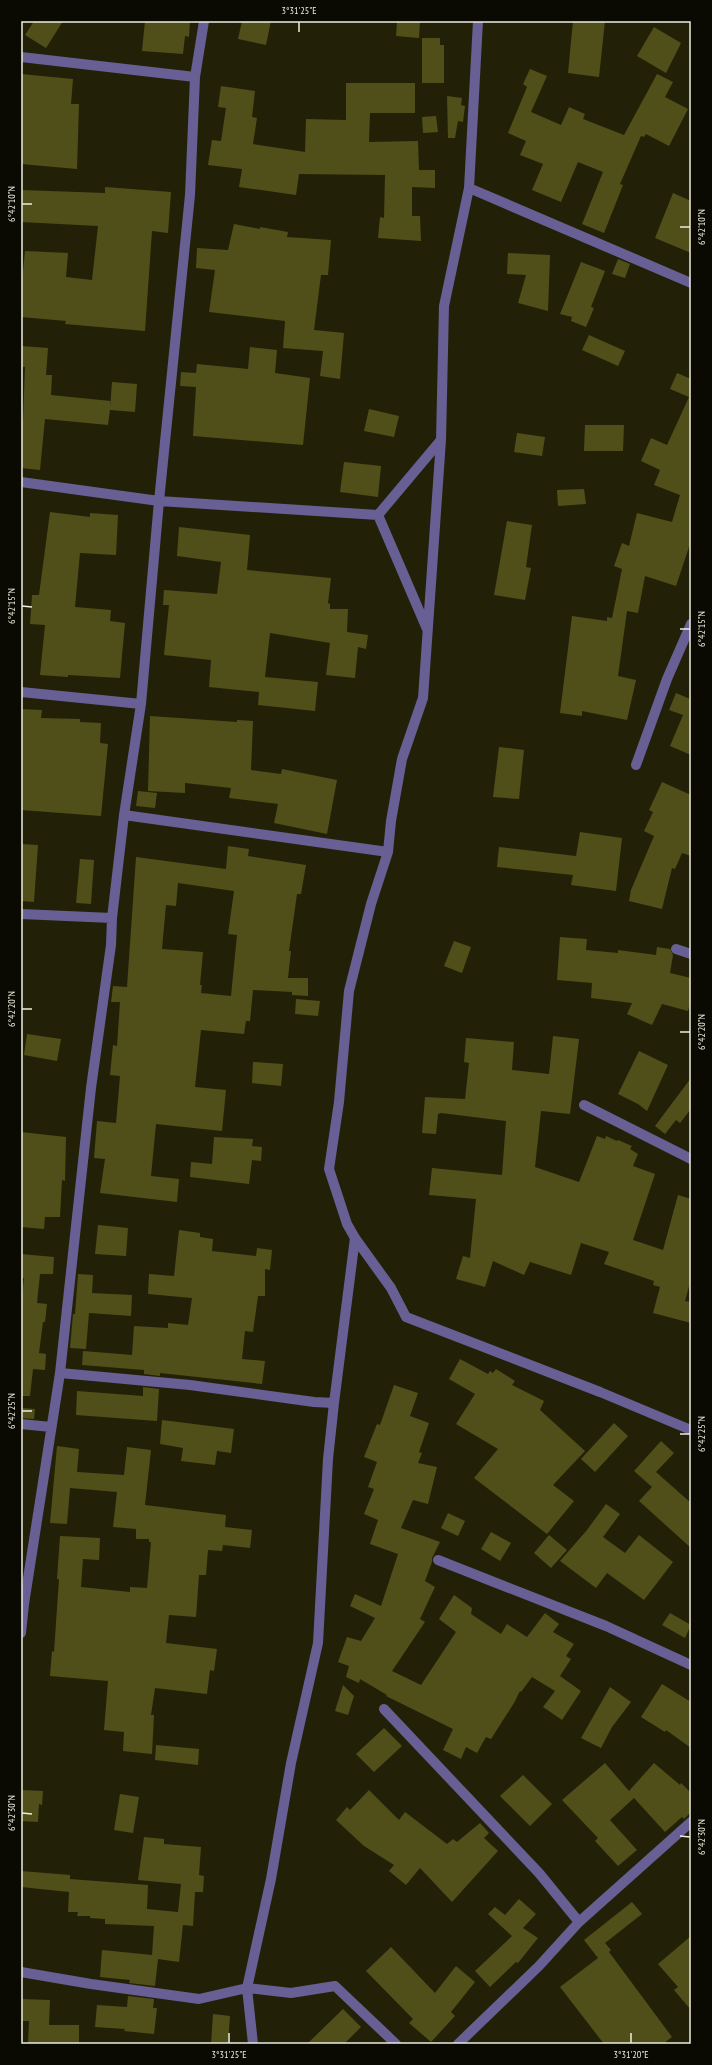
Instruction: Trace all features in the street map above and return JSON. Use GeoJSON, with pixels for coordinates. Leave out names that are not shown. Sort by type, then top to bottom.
{"type":"FeatureCollection","features":[{"type":"Feature","properties":{"kind":"street"},"geometry":{"type":"LineString","coordinates":[[21,1633],[60,1373],[91,1088],[111,945],[112,918],[124,815],[141,704],[159,502],[190,195],[195,76],[204,21]]}},
{"type":"Feature","properties":{"kind":"street"},"geometry":{"type":"LineString","coordinates":[[478,21],[470,188],[444,306],[441,440],[423,698],[402,759],[391,821],[388,852],[371,904],[349,992],[339,1102],[329,1169],[347,1224],[390,1288],[406,1317],[600,1392],[691,1430]]}},
{"type":"Feature","properties":{"kind":"street"},"geometry":{"type":"LineString","coordinates":[[21,57],[195,76]]}},
{"type":"Feature","properties":{"kind":"street"},"geometry":{"type":"LineString","coordinates":[[470,188],[691,283]]}},
{"type":"Feature","properties":{"kind":"street"},"geometry":{"type":"LineString","coordinates":[[378,515],[441,440]]}},
{"type":"Feature","properties":{"kind":"street"},"geometry":{"type":"LineString","coordinates":[[21,482],[159,502],[378,515]]}},
{"type":"Feature","properties":{"kind":"street"},"geometry":{"type":"LineString","coordinates":[[378,515],[428,631]]}},
{"type":"Feature","properties":{"kind":"street"},"geometry":{"type":"LineString","coordinates":[[636,765],[667,679],[691,624]]}},
{"type":"Feature","properties":{"kind":"street"},"geometry":{"type":"LineString","coordinates":[[21,692],[141,704]]}},
{"type":"Feature","properties":{"kind":"street"},"geometry":{"type":"LineString","coordinates":[[124,815],[388,852]]}},
{"type":"Feature","properties":{"kind":"street"},"geometry":{"type":"LineString","coordinates":[[21,914],[112,918]]}},
{"type":"Feature","properties":{"kind":"street"},"geometry":{"type":"LineString","coordinates":[[676,949],[691,954]]}},
{"type":"Feature","properties":{"kind":"street"},"geometry":{"type":"LineString","coordinates":[[584,1105],[691,1159]]}},
{"type":"Feature","properties":{"kind":"street"},"geometry":{"type":"LineString","coordinates":[[252,2044],[247,1988],[271,1879],[291,1762],[318,1643],[328,1459],[356,1238]]}},
{"type":"Feature","properties":{"kind":"street"},"geometry":{"type":"LineString","coordinates":[[60,1373],[190,1385],[314,1402],[334,1403]]}},
{"type":"Feature","properties":{"kind":"street"},"geometry":{"type":"LineString","coordinates":[[21,1424],[51,1427]]}},
{"type":"Feature","properties":{"kind":"street"},"geometry":{"type":"LineString","coordinates":[[438,1560],[606,1626],[691,1666]]}},
{"type":"Feature","properties":{"kind":"street"},"geometry":{"type":"LineString","coordinates":[[384,1709],[539,1873],[579,1922]]}},
{"type":"Feature","properties":{"kind":"street"},"geometry":{"type":"LineString","coordinates":[[458,2044],[539,1966],[579,1922],[691,1822]]}},
{"type":"Feature","properties":{"kind":"street"},"geometry":{"type":"LineString","coordinates":[[21,1972],[91,1984],[199,1999],[247,1988],[291,1993],[335,1986],[396,2044]]}},
{"type":"Feature","properties":{"kind":"building"},"geometry":{"type":"Polygon","coordinates":[[[34,21],[63,21],[46,48],[25,35],[34,21]]]}},
{"type":"Feature","properties":{"kind":"building"},"geometry":{"type":"Polygon","coordinates":[[[145,21],[190,21],[189,37],[185,36],[183,54],[142,51],[145,21]]]}},
{"type":"Feature","properties":{"kind":"building"},"geometry":{"type":"Polygon","coordinates":[[[242,21],[271,21],[266,45],[238,39],[242,21]]]}},
{"type":"Feature","properties":{"kind":"building"},"geometry":{"type":"Polygon","coordinates":[[[397,21],[420,21],[419,38],[396,36],[397,21]]]}},
{"type":"Feature","properties":{"kind":"building"},"geometry":{"type":"Polygon","coordinates":[[[573,21],[605,21],[599,77],[568,73],[573,21]]]}},
{"type":"Feature","properties":{"kind":"building"},"geometry":{"type":"Polygon","coordinates":[[[654,27],[681,43],[666,73],[637,56],[654,27]]]}},
{"type":"Feature","properties":{"kind":"building"},"geometry":{"type":"Polygon","coordinates":[[[422,38],[440,38],[440,45],[444,45],[444,83],[422,83],[422,38]]]}},
{"type":"Feature","properties":{"kind":"building"},"geometry":{"type":"Polygon","coordinates":[[[530,69],[547,76],[531,112],[561,125],[569,107],[585,114],[583,119],[624,135],[657,74],[673,82],[665,97],[688,109],[669,146],[646,134],[644,137],[641,136],[620,184],[623,185],[604,233],[582,224],[603,172],[578,162],[561,202],[532,190],[543,164],[520,155],[526,141],[508,133],[527,87],[523,84],[530,69]]]}},
{"type":"Feature","properties":{"kind":"building"},"geometry":{"type":"Polygon","coordinates":[[[21,74],[73,79],[71,104],[79,104],[77,169],[21,164],[21,74]]]}},
{"type":"Feature","properties":{"kind":"building"},"geometry":{"type":"Polygon","coordinates":[[[346,83],[415,83],[415,113],[370,113],[369,142],[418,141],[419,170],[435,170],[435,188],[412,187],[412,216],[420,216],[421,241],[378,238],[380,217],[384,218],[385,175],[299,174],[296,195],[239,187],[242,169],[208,165],[212,140],[221,141],[226,108],[218,107],[221,86],[255,91],[252,117],[257,118],[253,144],[305,152],[306,119],[346,120],[346,83]]]}},
{"type":"Feature","properties":{"kind":"building"},"geometry":{"type":"Polygon","coordinates":[[[447,96],[462,98],[461,105],[465,106],[463,122],[458,121],[455,138],[448,138],[447,96]]]}},
{"type":"Feature","properties":{"kind":"building"},"geometry":{"type":"Polygon","coordinates":[[[436,116],[438,132],[423,133],[422,117],[436,116]]]}},
{"type":"Feature","properties":{"kind":"building"},"geometry":{"type":"Polygon","coordinates":[[[105,187],[171,192],[168,233],[152,231],[145,331],[65,324],[66,321],[21,317],[21,292],[25,251],[68,253],[66,277],[92,280],[98,226],[21,222],[21,190],[105,193],[105,187]]]}},
{"type":"Feature","properties":{"kind":"building"},"geometry":{"type":"Polygon","coordinates":[[[673,193],[691,201],[691,253],[655,238],[673,193]]]}},
{"type":"Feature","properties":{"kind":"building"},"geometry":{"type":"Polygon","coordinates":[[[234,224],[288,232],[287,237],[331,240],[328,275],[321,275],[314,330],[344,333],[340,379],[320,376],[323,351],[283,348],[285,321],[209,312],[215,270],[196,268],[197,248],[228,250],[234,224]]]}},
{"type":"Feature","properties":{"kind":"building"},"geometry":{"type":"Polygon","coordinates":[[[508,253],[550,255],[548,311],[518,303],[526,275],[507,274],[508,253]]]}},
{"type":"Feature","properties":{"kind":"building"},"geometry":{"type":"Polygon","coordinates":[[[618,259],[630,264],[625,278],[612,274],[618,259]]]}},
{"type":"Feature","properties":{"kind":"building"},"geometry":{"type":"Polygon","coordinates":[[[581,262],[605,271],[591,307],[594,308],[586,327],[571,321],[572,317],[560,314],[581,262]]]}},
{"type":"Feature","properties":{"kind":"building"},"geometry":{"type":"Polygon","coordinates":[[[589,335],[625,351],[618,366],[582,350],[589,335]]]}},
{"type":"Feature","properties":{"kind":"building"},"geometry":{"type":"Polygon","coordinates":[[[21,346],[48,348],[46,375],[52,375],[51,395],[111,401],[108,425],[45,419],[40,470],[21,468],[21,421],[23,421],[25,367],[21,367],[21,346]]]}},
{"type":"Feature","properties":{"kind":"building"},"geometry":{"type":"Polygon","coordinates":[[[250,347],[277,350],[275,373],[310,378],[303,445],[193,436],[196,387],[180,386],[181,372],[196,373],[197,364],[248,369],[250,347]]]}},
{"type":"Feature","properties":{"kind":"building"},"geometry":{"type":"Polygon","coordinates":[[[677,373],[691,379],[691,541],[676,586],[645,576],[638,613],[627,611],[618,676],[636,680],[627,720],[582,711],[582,716],[560,713],[572,616],[607,621],[607,617],[612,618],[622,569],[614,566],[622,543],[629,546],[637,513],[672,522],[680,495],[654,485],[660,470],[641,461],[651,438],[667,445],[689,397],[670,389],[677,373]]]}},
{"type":"Feature","properties":{"kind":"building"},"geometry":{"type":"Polygon","coordinates":[[[112,382],[137,384],[135,412],[110,410],[112,382]]]}},
{"type":"Feature","properties":{"kind":"building"},"geometry":{"type":"Polygon","coordinates":[[[369,409],[399,416],[394,437],[364,431],[369,409]]]}},
{"type":"Feature","properties":{"kind":"building"},"geometry":{"type":"Polygon","coordinates":[[[585,425],[624,425],[623,451],[584,451],[585,425]]]}},
{"type":"Feature","properties":{"kind":"building"},"geometry":{"type":"Polygon","coordinates":[[[517,433],[545,437],[542,456],[514,452],[517,433]]]}},
{"type":"Feature","properties":{"kind":"building"},"geometry":{"type":"Polygon","coordinates":[[[344,462],[381,466],[378,497],[340,492],[344,462]]]}},
{"type":"Feature","properties":{"kind":"building"},"geometry":{"type":"Polygon","coordinates":[[[584,489],[586,504],[558,506],[557,490],[584,489]]]}},
{"type":"Feature","properties":{"kind":"building"},"geometry":{"type":"Polygon","coordinates":[[[50,512],[90,517],[90,513],[118,515],[116,555],[80,553],[75,607],[111,610],[110,621],[125,623],[120,678],[40,675],[45,625],[30,624],[32,595],[39,595],[50,512]]]}},
{"type":"Feature","properties":{"kind":"building"},"geometry":{"type":"Polygon","coordinates":[[[507,521],[532,525],[526,567],[531,568],[525,600],[494,595],[507,521]]]}},
{"type":"Feature","properties":{"kind":"building"},"geometry":{"type":"Polygon","coordinates":[[[179,527],[250,535],[247,570],[331,578],[328,603],[330,604],[330,609],[348,609],[347,632],[368,635],[366,649],[358,647],[355,678],[326,675],[330,643],[270,633],[265,677],[318,682],[315,711],[258,705],[259,692],[209,687],[211,660],[164,655],[169,605],[163,605],[164,590],[217,594],[221,562],[177,556],[179,527]]]}},
{"type":"Feature","properties":{"kind":"building"},"geometry":{"type":"Polygon","coordinates":[[[676,693],[690,699],[691,697],[691,755],[670,746],[683,715],[669,710],[676,693]]]}},
{"type":"Feature","properties":{"kind":"building"},"geometry":{"type":"Polygon","coordinates":[[[21,709],[42,710],[41,718],[80,719],[80,722],[101,723],[100,743],[108,744],[101,816],[21,810],[21,709]]]}},
{"type":"Feature","properties":{"kind":"building"},"geometry":{"type":"Polygon","coordinates":[[[150,716],[237,722],[237,720],[253,721],[251,770],[281,774],[282,769],[337,780],[327,834],[274,823],[278,804],[229,798],[231,788],[185,783],[185,793],[148,791],[150,716]]]}},
{"type":"Feature","properties":{"kind":"building"},"geometry":{"type":"Polygon","coordinates":[[[499,747],[524,750],[519,799],[493,797],[499,747]]]}},
{"type":"Feature","properties":{"kind":"building"},"geometry":{"type":"Polygon","coordinates":[[[662,782],[691,795],[691,856],[682,853],[675,869],[672,868],[662,909],[629,901],[631,890],[654,836],[644,831],[653,812],[649,810],[662,782]]]}},
{"type":"Feature","properties":{"kind":"building"},"geometry":{"type":"Polygon","coordinates":[[[138,791],[157,793],[155,808],[136,806],[138,791]]]}},
{"type":"Feature","properties":{"kind":"building"},"geometry":{"type":"Polygon","coordinates":[[[580,832],[622,838],[616,891],[571,885],[573,875],[497,867],[499,847],[576,856],[580,832]]]}},
{"type":"Feature","properties":{"kind":"building"},"geometry":{"type":"Polygon","coordinates":[[[21,844],[38,845],[34,902],[21,901],[21,844]]]}},
{"type":"Feature","properties":{"kind":"building"},"geometry":{"type":"Polygon","coordinates":[[[228,846],[249,849],[248,856],[306,865],[301,894],[297,894],[289,951],[291,951],[288,978],[308,978],[308,996],[292,995],[292,992],[253,990],[250,1021],[246,1021],[244,1034],[201,1030],[195,1087],[226,1090],[222,1131],[156,1124],[151,1176],[179,1179],[177,1202],[100,1193],[105,1159],[94,1158],[97,1121],[116,1123],[120,1076],[110,1075],[113,1045],[117,1046],[120,1002],[111,1002],[113,986],[127,987],[136,857],[226,869],[228,846]],[[178,883],[176,906],[166,905],[162,949],[203,952],[200,985],[202,985],[201,993],[231,996],[237,935],[228,934],[234,891],[178,883]]]}},
{"type":"Feature","properties":{"kind":"building"},"geometry":{"type":"Polygon","coordinates":[[[80,859],[94,860],[91,904],[76,903],[80,859]]]}},
{"type":"Feature","properties":{"kind":"building"},"geometry":{"type":"Polygon","coordinates":[[[560,937],[587,939],[586,950],[618,953],[618,950],[656,955],[657,947],[670,949],[673,955],[670,973],[691,978],[691,1001],[688,1011],[662,1004],[652,1025],[627,1014],[632,1003],[591,998],[592,983],[557,980],[560,937]]]}},
{"type":"Feature","properties":{"kind":"building"},"geometry":{"type":"Polygon","coordinates":[[[454,941],[471,947],[462,973],[444,966],[454,941]]]}},
{"type":"Feature","properties":{"kind":"building"},"geometry":{"type":"Polygon","coordinates":[[[296,999],[320,1001],[318,1016],[295,1014],[296,999]]]}},
{"type":"Feature","properties":{"kind":"building"},"geometry":{"type":"Polygon","coordinates":[[[27,1034],[61,1039],[57,1061],[24,1055],[27,1034]]]}},
{"type":"Feature","properties":{"kind":"building"},"geometry":{"type":"Polygon","coordinates":[[[553,1036],[579,1039],[570,1114],[541,1111],[535,1167],[579,1182],[597,1136],[605,1139],[606,1136],[632,1146],[630,1149],[638,1154],[633,1166],[655,1174],[633,1240],[663,1250],[678,1195],[691,1199],[691,1279],[685,1301],[691,1302],[691,1323],[653,1313],[660,1287],[653,1285],[654,1281],[604,1264],[609,1252],[581,1243],[571,1275],[530,1262],[524,1275],[493,1261],[485,1287],[456,1279],[463,1256],[470,1258],[476,1199],[429,1195],[432,1168],[502,1175],[506,1121],[441,1113],[438,1114],[436,1134],[422,1133],[425,1097],[465,1099],[469,1063],[464,1062],[466,1038],[514,1042],[512,1070],[549,1074],[553,1036]]]}},
{"type":"Feature","properties":{"kind":"building"},"geometry":{"type":"Polygon","coordinates":[[[639,1051],[668,1065],[647,1111],[638,1104],[618,1094],[639,1051]]]}},
{"type":"Feature","properties":{"kind":"building"},"geometry":{"type":"Polygon","coordinates":[[[253,1062],[283,1064],[281,1086],[252,1083],[253,1062]]]}},
{"type":"Feature","properties":{"kind":"building"},"geometry":{"type":"Polygon","coordinates":[[[691,1078],[691,1109],[680,1123],[676,1120],[665,1134],[655,1126],[691,1078]]]}},
{"type":"Feature","properties":{"kind":"building"},"geometry":{"type":"Polygon","coordinates":[[[21,1132],[66,1137],[65,1181],[62,1180],[60,1217],[45,1217],[44,1229],[21,1227],[21,1132]]]}},
{"type":"Feature","properties":{"kind":"building"},"geometry":{"type":"Polygon","coordinates":[[[214,1137],[253,1139],[252,1146],[262,1147],[261,1161],[252,1160],[249,1184],[190,1177],[191,1162],[212,1164],[214,1137]]]}},
{"type":"Feature","properties":{"kind":"building"},"geometry":{"type":"Polygon","coordinates":[[[98,1225],[128,1228],[126,1256],[95,1254],[98,1225]]]}},
{"type":"Feature","properties":{"kind":"building"},"geometry":{"type":"Polygon","coordinates":[[[179,1230],[200,1233],[200,1237],[213,1239],[212,1251],[256,1256],[257,1248],[272,1250],[270,1270],[265,1269],[265,1296],[258,1296],[253,1332],[245,1331],[242,1359],[265,1361],[262,1384],[160,1373],[160,1376],[144,1374],[144,1370],[82,1365],[83,1351],[132,1355],[134,1326],[168,1328],[168,1323],[188,1325],[192,1298],[148,1294],[149,1274],[174,1276],[179,1230]]]}},
{"type":"Feature","properties":{"kind":"building"},"geometry":{"type":"Polygon","coordinates":[[[21,1254],[54,1257],[53,1274],[40,1274],[37,1303],[47,1304],[39,1353],[46,1354],[45,1370],[33,1369],[30,1396],[21,1396],[21,1309],[24,1278],[21,1278],[21,1254]]]}},
{"type":"Feature","properties":{"kind":"building"},"geometry":{"type":"Polygon","coordinates":[[[78,1274],[93,1275],[92,1293],[132,1295],[131,1316],[89,1313],[86,1349],[70,1348],[73,1314],[75,1314],[78,1274]]]}},
{"type":"Feature","properties":{"kind":"building"},"geometry":{"type":"Polygon","coordinates":[[[460,1359],[488,1374],[490,1371],[493,1373],[496,1369],[515,1381],[512,1385],[544,1401],[540,1410],[585,1451],[553,1485],[574,1501],[547,1534],[474,1478],[498,1449],[456,1424],[475,1394],[449,1379],[460,1359]]]}},
{"type":"Feature","properties":{"kind":"building"},"geometry":{"type":"Polygon","coordinates":[[[394,1385],[418,1393],[410,1416],[429,1423],[419,1452],[422,1453],[418,1463],[437,1467],[428,1504],[413,1500],[401,1528],[440,1542],[432,1558],[425,1581],[435,1587],[420,1619],[425,1622],[392,1671],[421,1685],[456,1632],[439,1619],[454,1595],[472,1608],[471,1614],[501,1634],[507,1624],[527,1637],[545,1613],[559,1624],[553,1632],[574,1644],[566,1656],[571,1659],[560,1676],[581,1691],[562,1720],[543,1707],[555,1691],[532,1677],[521,1692],[520,1691],[491,1739],[486,1737],[477,1753],[466,1747],[461,1759],[443,1750],[453,1729],[386,1696],[387,1695],[360,1679],[359,1683],[346,1677],[349,1666],[338,1662],[347,1637],[361,1641],[375,1618],[350,1606],[355,1594],[381,1606],[398,1554],[370,1544],[378,1520],[364,1514],[374,1489],[368,1487],[377,1462],[364,1457],[377,1424],[380,1425],[394,1385]]]}},
{"type":"Feature","properties":{"kind":"building"},"geometry":{"type":"Polygon","coordinates":[[[143,1387],[159,1389],[157,1421],[76,1415],[77,1391],[143,1396],[143,1387]]]}},
{"type":"Feature","properties":{"kind":"building"},"geometry":{"type":"Polygon","coordinates":[[[21,1408],[35,1409],[34,1419],[21,1418],[21,1408]]]}},
{"type":"Feature","properties":{"kind":"building"},"geometry":{"type":"Polygon","coordinates":[[[162,1420],[234,1429],[231,1453],[217,1451],[215,1465],[181,1461],[183,1448],[160,1444],[162,1420]]]}},
{"type":"Feature","properties":{"kind":"building"},"geometry":{"type":"Polygon","coordinates":[[[614,1423],[628,1436],[595,1472],[581,1459],[614,1423]]]}},
{"type":"Feature","properties":{"kind":"building"},"geometry":{"type":"Polygon","coordinates":[[[661,1441],[674,1453],[656,1472],[691,1503],[691,1548],[639,1501],[652,1487],[634,1471],[661,1441]]]}},
{"type":"Feature","properties":{"kind":"building"},"geometry":{"type":"Polygon","coordinates":[[[57,1446],[79,1449],[77,1472],[124,1475],[127,1447],[151,1450],[145,1505],[226,1515],[225,1527],[252,1530],[250,1548],[223,1545],[222,1551],[208,1550],[206,1575],[199,1575],[196,1617],[169,1615],[166,1643],[217,1649],[214,1671],[210,1670],[207,1694],[155,1688],[151,1715],[154,1715],[152,1754],[123,1751],[124,1732],[104,1730],[108,1681],[50,1676],[52,1651],[54,1652],[59,1579],[57,1579],[60,1536],[100,1538],[99,1560],[83,1559],[81,1587],[130,1592],[130,1587],[147,1588],[151,1542],[149,1542],[149,1539],[136,1539],[136,1529],[113,1527],[117,1492],[70,1488],[67,1524],[50,1523],[57,1446]]]}},
{"type":"Feature","properties":{"kind":"building"},"geometry":{"type":"Polygon","coordinates":[[[606,1504],[620,1514],[603,1537],[625,1553],[639,1535],[673,1562],[644,1600],[607,1573],[596,1588],[560,1561],[587,1530],[606,1504]]]}},
{"type":"Feature","properties":{"kind":"building"},"geometry":{"type":"Polygon","coordinates":[[[448,1513],[465,1521],[458,1536],[441,1528],[448,1513]]]}},
{"type":"Feature","properties":{"kind":"building"},"geometry":{"type":"Polygon","coordinates":[[[491,1532],[511,1543],[500,1561],[481,1549],[491,1532]]]}},
{"type":"Feature","properties":{"kind":"building"},"geometry":{"type":"Polygon","coordinates":[[[549,1535],[567,1550],[551,1568],[534,1553],[549,1535]]]}},
{"type":"Feature","properties":{"kind":"building"},"geometry":{"type":"Polygon","coordinates":[[[670,1613],[691,1625],[685,1638],[662,1625],[670,1613]]]}},
{"type":"Feature","properties":{"kind":"building"},"geometry":{"type":"Polygon","coordinates":[[[662,1684],[691,1702],[691,1748],[666,1730],[665,1732],[641,1717],[662,1684]]]}},
{"type":"Feature","properties":{"kind":"building"},"geometry":{"type":"Polygon","coordinates":[[[343,1685],[354,1696],[348,1715],[335,1711],[343,1685]]]}},
{"type":"Feature","properties":{"kind":"building"},"geometry":{"type":"Polygon","coordinates":[[[610,1687],[631,1702],[612,1727],[601,1748],[581,1738],[610,1687]]]}},
{"type":"Feature","properties":{"kind":"building"},"geometry":{"type":"Polygon","coordinates":[[[384,1728],[402,1746],[374,1772],[356,1754],[384,1728]]]}},
{"type":"Feature","properties":{"kind":"building"},"geometry":{"type":"Polygon","coordinates":[[[156,1745],[199,1749],[198,1765],[155,1760],[156,1745]]]}},
{"type":"Feature","properties":{"kind":"building"},"geometry":{"type":"Polygon","coordinates":[[[605,1763],[629,1791],[654,1763],[680,1785],[681,1783],[691,1793],[691,1812],[684,1819],[682,1817],[665,1832],[634,1798],[610,1820],[637,1850],[618,1866],[595,1841],[598,1838],[562,1800],[605,1763]]]}},
{"type":"Feature","properties":{"kind":"building"},"geometry":{"type":"Polygon","coordinates":[[[523,1775],[552,1804],[530,1826],[500,1796],[523,1775]]]}},
{"type":"Feature","properties":{"kind":"building"},"geometry":{"type":"Polygon","coordinates":[[[21,1790],[43,1791],[42,1805],[39,1804],[38,1822],[21,1821],[21,1790]]]}},
{"type":"Feature","properties":{"kind":"building"},"geometry":{"type":"Polygon","coordinates":[[[369,1790],[399,1820],[405,1812],[447,1844],[453,1839],[457,1842],[480,1823],[489,1833],[484,1838],[498,1851],[452,1902],[420,1868],[406,1885],[389,1871],[394,1865],[364,1846],[336,1820],[347,1807],[350,1810],[369,1790]]]}},
{"type":"Feature","properties":{"kind":"building"},"geometry":{"type":"Polygon","coordinates":[[[120,1794],[139,1797],[133,1833],[114,1830],[120,1794]]]}},
{"type":"Feature","properties":{"kind":"building"},"geometry":{"type":"Polygon","coordinates":[[[144,1837],[164,1839],[164,1844],[201,1847],[199,1875],[204,1876],[203,1892],[195,1892],[193,1926],[183,1925],[179,1962],[158,1959],[155,1986],[129,1983],[130,1980],[100,1977],[102,1950],[152,1955],[154,1926],[105,1924],[105,1919],[90,1918],[90,1916],[77,1916],[78,1912],[68,1912],[69,1892],[21,1887],[21,1871],[70,1875],[70,1879],[148,1885],[147,1909],[178,1912],[181,1884],[138,1880],[144,1837]]]}},
{"type":"Feature","properties":{"kind":"building"},"geometry":{"type":"Polygon","coordinates":[[[519,1899],[536,1914],[523,1928],[538,1938],[518,1963],[516,1962],[490,1987],[475,1971],[512,1936],[488,1914],[495,1907],[505,1915],[519,1899]]]}},
{"type":"Feature","properties":{"kind":"building"},"geometry":{"type":"Polygon","coordinates":[[[632,1902],[642,1914],[605,1943],[611,1950],[609,1952],[672,2037],[663,2044],[604,2044],[560,1987],[598,1958],[584,1940],[632,1902]]]}},
{"type":"Feature","properties":{"kind":"building"},"geometry":{"type":"Polygon","coordinates":[[[691,1936],[691,2010],[674,1990],[678,1987],[658,1964],[691,1936]]]}},
{"type":"Feature","properties":{"kind":"building"},"geometry":{"type":"Polygon","coordinates":[[[391,1947],[435,1993],[456,1966],[475,1982],[451,2012],[455,2016],[431,2042],[409,2023],[413,2019],[366,1971],[391,1947]]]}},
{"type":"Feature","properties":{"kind":"building"},"geometry":{"type":"Polygon","coordinates":[[[128,1996],[154,1999],[153,2008],[157,2008],[154,2034],[124,2031],[125,2029],[95,2027],[97,2005],[127,2007],[128,1996]]]}},
{"type":"Feature","properties":{"kind":"building"},"geometry":{"type":"Polygon","coordinates":[[[21,1999],[50,2000],[49,2025],[79,2025],[79,2044],[28,2044],[29,2021],[21,2021],[21,1999]]]}},
{"type":"Feature","properties":{"kind":"building"},"geometry":{"type":"Polygon","coordinates":[[[343,2009],[361,2027],[344,2044],[307,2044],[343,2009]]]}},
{"type":"Feature","properties":{"kind":"building"},"geometry":{"type":"Polygon","coordinates":[[[213,2014],[230,2016],[228,2044],[211,2044],[213,2014]]]}}]}
